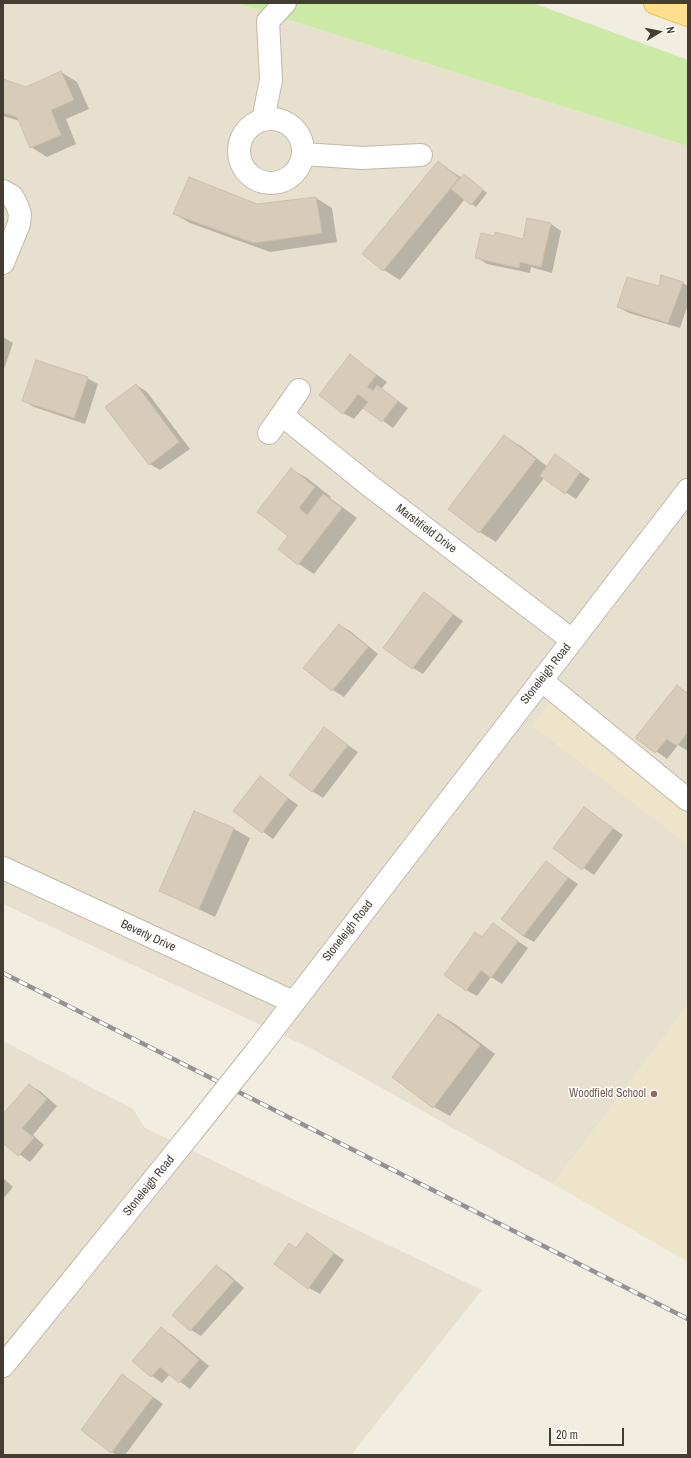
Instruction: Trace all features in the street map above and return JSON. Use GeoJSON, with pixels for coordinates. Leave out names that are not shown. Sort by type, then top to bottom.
{"type":"FeatureCollection","features":[{"type":"Feature","properties":{"kind":"main road"},"geometry":{"type":"LineString","coordinates":[[655,3],[688,15]]}},
{"type":"Feature","properties":{"kind":"street"},"geometry":{"type":"LineString","coordinates":[[263,120],[271,80],[268,21],[285,3]]}},
{"type":"Feature","properties":{"kind":"street"},"geometry":{"type":"LineString","coordinates":[[273,119],[283,121],[292,126],[299,134],[303,144],[304,154],[301,164],[296,172],[287,180],[277,183],[266,183],[251,176],[241,163],[239,153],[240,142],[245,132],[253,124],[263,120],[273,119]]}},
{"type":"Feature","properties":{"kind":"street"},"geometry":{"type":"LineString","coordinates":[[304,154],[362,158],[421,155]]}},
{"type":"Feature","properties":{"kind":"street"},"geometry":{"type":"LineString","coordinates":[[3,191],[12,196],[20,214],[19,224],[3,263]]}},
{"type":"Feature","properties":{"kind":"street"},"geometry":{"type":"LineString","coordinates":[[269,433],[299,390]]}},
{"type":"Feature","properties":{"kind":"street","name":"Marshfield Drive"},"geometry":{"type":"LineString","coordinates":[[282,415],[370,486],[572,640]]}},
{"type":"Feature","properties":{"kind":"street","name":"Stoneleigh Road"},"geometry":{"type":"LineString","coordinates":[[3,1366],[258,1049],[688,490]]}},
{"type":"Feature","properties":{"kind":"street"},"geometry":{"type":"LineString","coordinates":[[541,680],[688,800]]}},
{"type":"Feature","properties":{"kind":"street","name":"Beverly Drive"},"geometry":{"type":"LineString","coordinates":[[3,868],[293,1002]]}},
{"type":"Feature","properties":{"kind":"shaded area"},"geometry":{"type":"Polygon","coordinates":[[[3,3],[236,3],[688,146],[688,785],[561,687],[533,726],[688,844],[688,1005],[553,1184],[312,1049],[3,904],[3,3]]]}},
{"type":"Feature","properties":{"kind":"shaded area"},"geometry":{"type":"Polygon","coordinates":[[[561,687],[688,785],[688,844],[533,726],[561,687]]]}},
{"type":"Feature","properties":{"kind":"shaded area","name":"Woodfield School"},"geometry":{"type":"Polygon","coordinates":[[[688,1005],[688,1262],[553,1184],[688,1005]]]}},
{"type":"Feature","properties":{"kind":"shaded area"},"geometry":{"type":"Polygon","coordinates":[[[3,1041],[133,1109],[145,1128],[482,1290],[351,1455],[3,1455],[3,1041]]]}},
{"type":"Feature","properties":{"kind":"green space"},"geometry":{"type":"Polygon","coordinates":[[[236,3],[533,3],[688,60],[688,146],[236,3]]]}},
{"type":"Feature","properties":{"kind":"building"},"geometry":{"type":"Polygon","coordinates":[[[61,71],[74,100],[51,110],[61,135],[30,148],[17,117],[3,113],[3,79],[26,87],[61,71]]]}},
{"type":"Feature","properties":{"kind":"building"},"geometry":{"type":"Polygon","coordinates":[[[438,161],[459,178],[383,271],[362,254],[438,161]]]}},
{"type":"Feature","properties":{"kind":"building"},"geometry":{"type":"Polygon","coordinates":[[[464,174],[483,190],[471,205],[451,189],[464,174]]]}},
{"type":"Feature","properties":{"kind":"building"},"geometry":{"type":"Polygon","coordinates":[[[189,177],[257,204],[316,197],[322,233],[254,243],[173,214],[189,177]]]}},
{"type":"Feature","properties":{"kind":"building"},"geometry":{"type":"Polygon","coordinates":[[[527,218],[551,223],[541,267],[520,262],[519,268],[475,258],[481,233],[494,236],[495,232],[523,239],[527,218]]]}},
{"type":"Feature","properties":{"kind":"building"},"geometry":{"type":"Polygon","coordinates":[[[661,275],[683,282],[668,323],[617,307],[627,277],[659,286],[661,275]]]}},
{"type":"Feature","properties":{"kind":"building"},"geometry":{"type":"Polygon","coordinates":[[[350,354],[376,375],[367,387],[373,391],[377,385],[398,401],[382,422],[363,408],[368,402],[358,394],[343,414],[319,395],[350,354]]]}},
{"type":"Feature","properties":{"kind":"building"},"geometry":{"type":"Polygon","coordinates":[[[36,360],[88,377],[74,418],[22,401],[36,360]]]}},
{"type":"Feature","properties":{"kind":"building"},"geometry":{"type":"Polygon","coordinates":[[[136,384],[179,442],[149,465],[105,407],[136,384]]]}},
{"type":"Feature","properties":{"kind":"building"},"geometry":{"type":"Polygon","coordinates":[[[504,435],[536,459],[479,533],[448,509],[504,435]]]}},
{"type":"Feature","properties":{"kind":"building"},"geometry":{"type":"Polygon","coordinates":[[[555,454],[580,472],[565,494],[540,476],[555,454]]]}},
{"type":"Feature","properties":{"kind":"building"},"geometry":{"type":"Polygon","coordinates":[[[291,468],[315,487],[299,508],[307,515],[323,494],[342,508],[298,565],[278,549],[288,536],[257,512],[291,468]]]}},
{"type":"Feature","properties":{"kind":"building"},"geometry":{"type":"Polygon","coordinates":[[[424,592],[453,614],[412,669],[383,648],[424,592]]]}},
{"type":"Feature","properties":{"kind":"building"},"geometry":{"type":"Polygon","coordinates":[[[339,624],[368,647],[332,691],[303,668],[339,624]]]}},
{"type":"Feature","properties":{"kind":"building"},"geometry":{"type":"Polygon","coordinates":[[[677,685],[688,694],[688,732],[677,746],[667,739],[655,753],[635,738],[677,685]]]}},
{"type":"Feature","properties":{"kind":"building"},"geometry":{"type":"Polygon","coordinates":[[[324,727],[348,745],[312,792],[289,775],[324,727]]]}},
{"type":"Feature","properties":{"kind":"building"},"geometry":{"type":"Polygon","coordinates":[[[260,776],[288,798],[262,833],[233,811],[260,776]]]}},
{"type":"Feature","properties":{"kind":"building"},"geometry":{"type":"Polygon","coordinates":[[[584,807],[613,828],[582,870],[553,848],[584,807]]]}},
{"type":"Feature","properties":{"kind":"building"},"geometry":{"type":"Polygon","coordinates":[[[194,811],[234,828],[199,909],[159,891],[194,811]]]}},
{"type":"Feature","properties":{"kind":"building"},"geometry":{"type":"Polygon","coordinates":[[[546,861],[568,878],[523,936],[501,919],[546,861]]]}},
{"type":"Feature","properties":{"kind":"building"},"geometry":{"type":"Polygon","coordinates":[[[493,923],[518,941],[491,978],[481,970],[466,991],[444,975],[475,932],[482,937],[493,923]]]}},
{"type":"Feature","properties":{"kind":"building"},"geometry":{"type":"Polygon","coordinates":[[[438,1014],[480,1045],[433,1108],[392,1077],[438,1014]]]}},
{"type":"Feature","properties":{"kind":"building"},"geometry":{"type":"Polygon","coordinates":[[[29,1084],[47,1099],[22,1128],[34,1138],[18,1156],[3,1143],[3,1114],[29,1084]]]}},
{"type":"Feature","properties":{"kind":"building"},"geometry":{"type":"Polygon","coordinates":[[[307,1233],[334,1253],[308,1289],[274,1264],[289,1243],[296,1248],[307,1233]]]}},
{"type":"Feature","properties":{"kind":"building"},"geometry":{"type":"Polygon","coordinates":[[[216,1265],[234,1281],[190,1331],[172,1315],[216,1265]]]}},
{"type":"Feature","properties":{"kind":"building"},"geometry":{"type":"Polygon","coordinates":[[[161,1327],[199,1360],[179,1383],[160,1367],[151,1377],[132,1361],[161,1327]]]}},
{"type":"Feature","properties":{"kind":"building"},"geometry":{"type":"Polygon","coordinates":[[[122,1374],[153,1397],[111,1453],[81,1430],[122,1374]]]}},
{"type":"Feature","properties":{"kind":"railway"},"geometry":{"type":"LineString","coordinates":[[3,973],[688,1319]]}},
{"type":"Feature","properties":{"kind":"place","name":"Woodfield School"},"geometry":{"type":"Point","coordinates":[654,1094]}}]}
